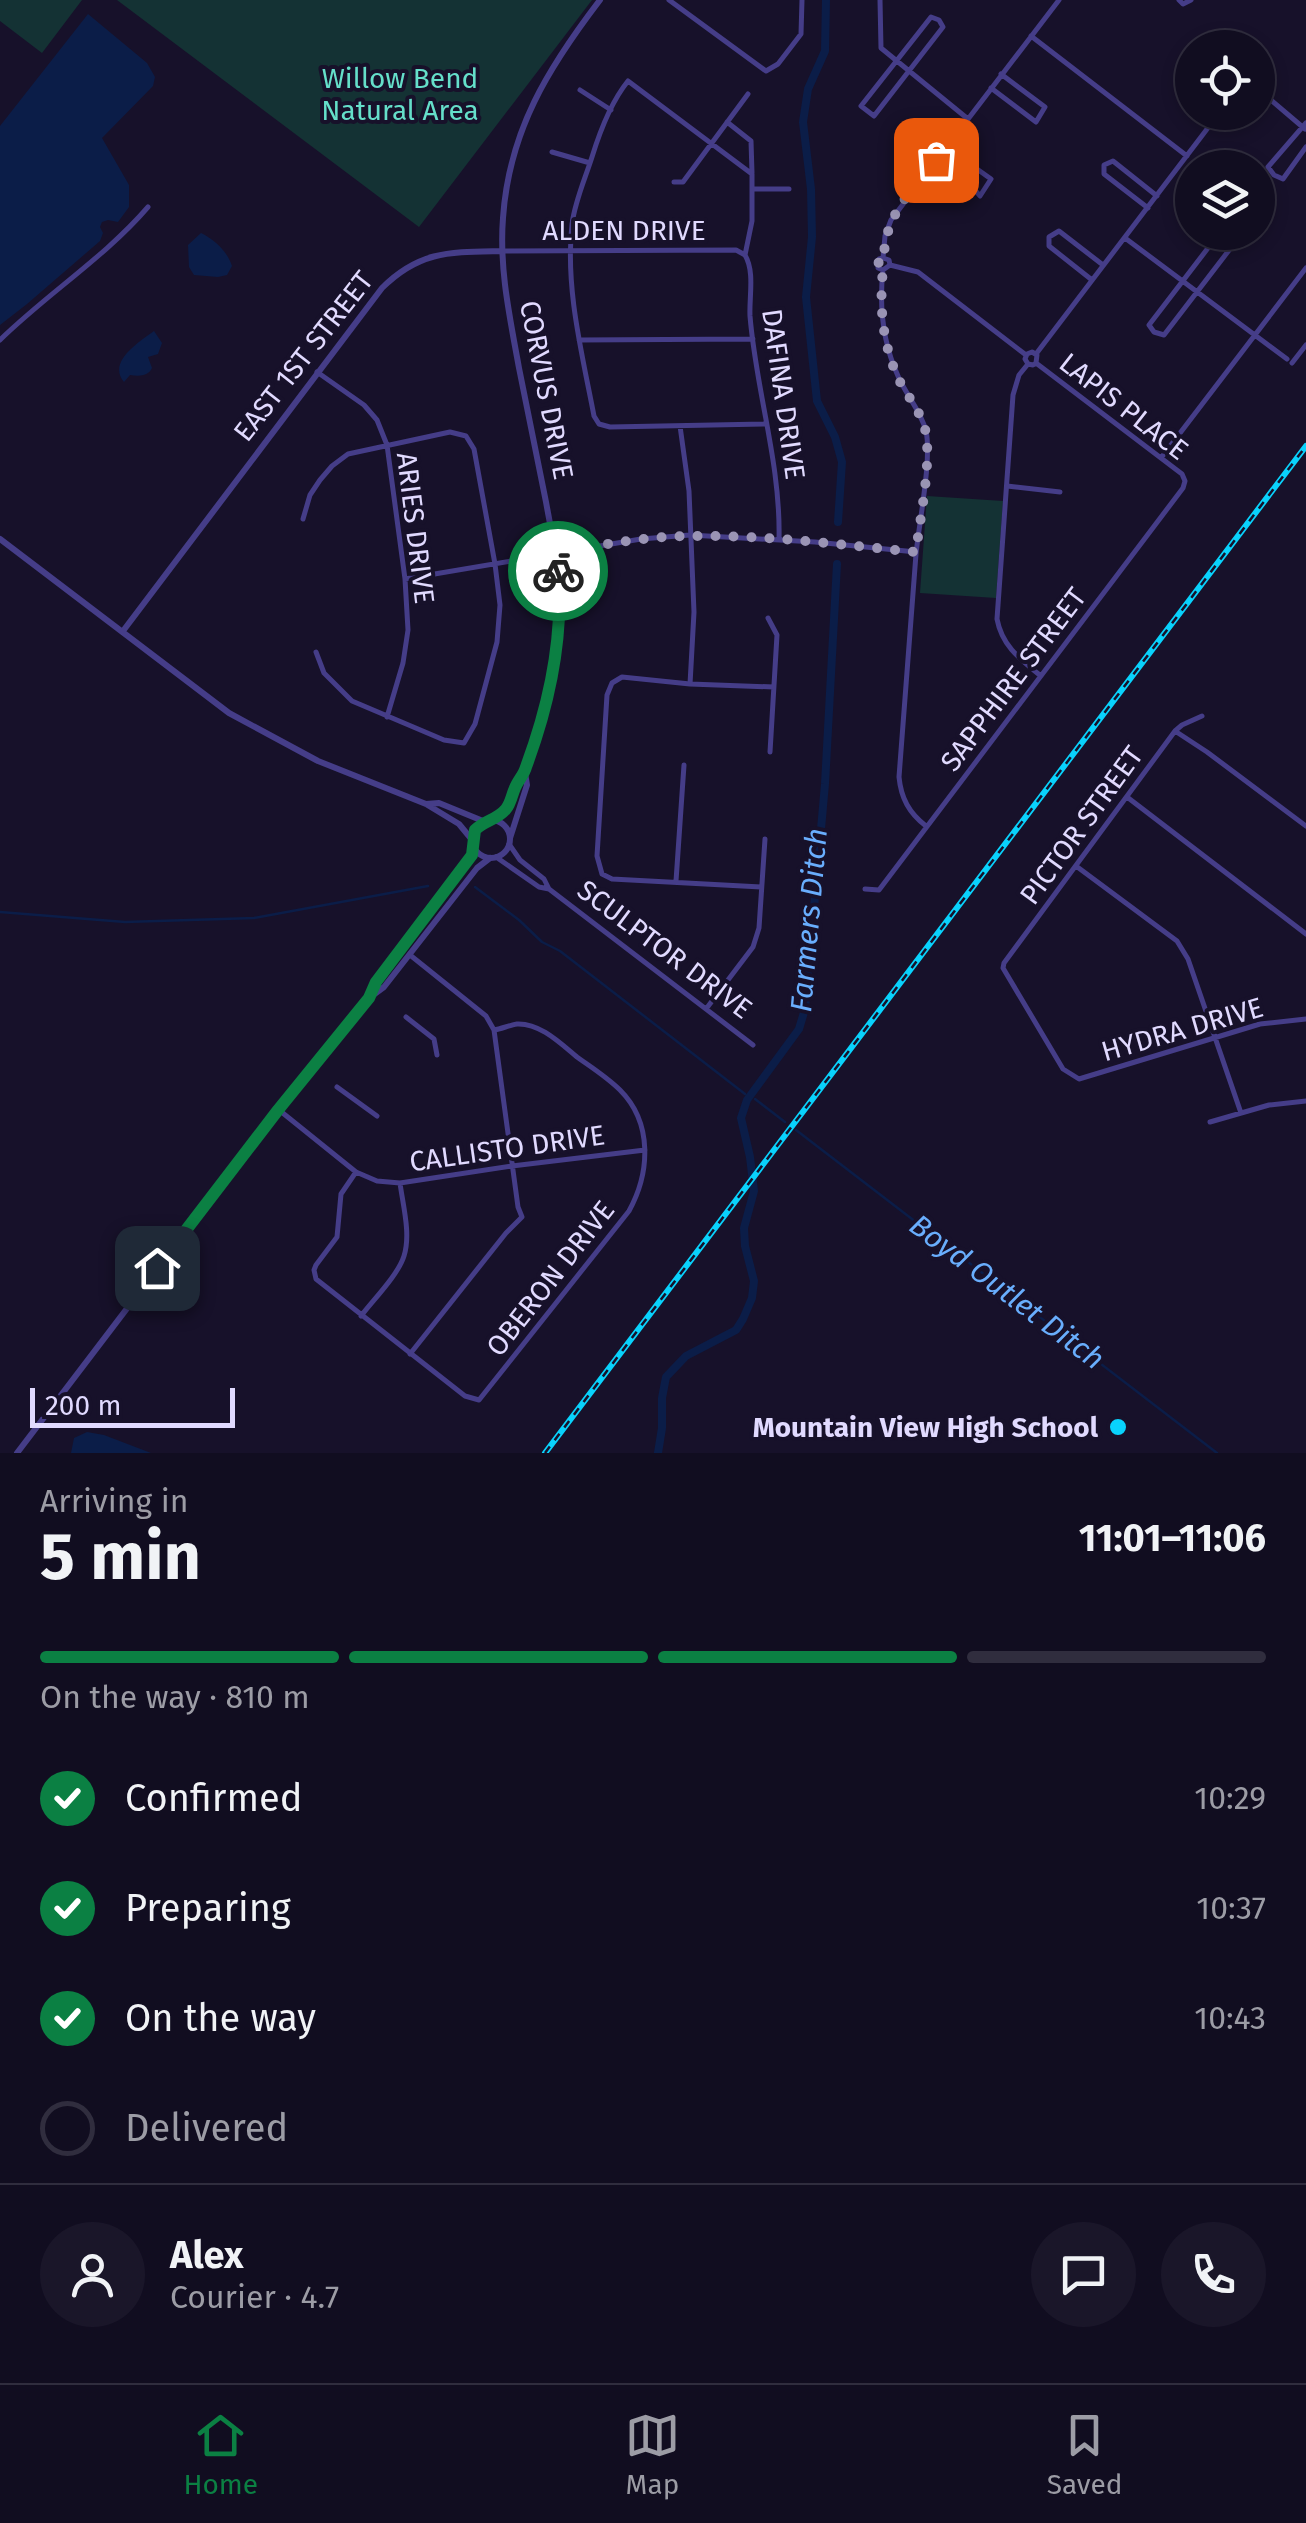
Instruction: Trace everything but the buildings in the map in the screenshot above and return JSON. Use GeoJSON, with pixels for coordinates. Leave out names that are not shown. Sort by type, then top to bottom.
{"type":"FeatureCollection","features":[{"type":"Feature","properties":{"kind":"street"},"geometry":{"type":"LineString","coordinates":[[502,251],[506,192],[524,123],[556,59],[600,0]]}},
{"type":"Feature","properties":{"kind":"street"},"geometry":{"type":"LineString","coordinates":[[669,0],[766,71],[778,64],[801,34],[802,0]]}},
{"type":"Feature","properties":{"kind":"street"},"geometry":{"type":"LineString","coordinates":[[880,0],[881,48],[968,119]]}},
{"type":"Feature","properties":{"kind":"street"},"geometry":{"type":"LineString","coordinates":[[884,258],[885,236],[891,220],[1058,0]]}},
{"type":"Feature","properties":{"kind":"street"},"geometry":{"type":"LineString","coordinates":[[1179,0],[1184,4],[1191,0]]}},
{"type":"Feature","properties":{"kind":"street"},"geometry":{"type":"LineString","coordinates":[[930,17],[940,20],[944,27],[908,72],[874,116],[861,106],[930,17]]}},
{"type":"Feature","properties":{"kind":"street"},"geometry":{"type":"LineString","coordinates":[[1032,36],[1179,150]]}},
{"type":"Feature","properties":{"kind":"street"},"geometry":{"type":"LineString","coordinates":[[991,88],[1036,122],[1043,113],[1045,107],[1001,74]]}},
{"type":"Feature","properties":{"kind":"street"},"geometry":{"type":"LineString","coordinates":[[752,174],[628,81],[611,110],[575,208],[571,250],[573,301],[594,416],[600,424],[610,428],[765,424]]}},
{"type":"Feature","properties":{"kind":"street"},"geometry":{"type":"LineString","coordinates":[[580,90],[611,110]]}},
{"type":"Feature","properties":{"kind":"street"},"geometry":{"type":"LineString","coordinates":[[674,182],[683,182],[748,94]]}},
{"type":"Feature","properties":{"kind":"street"},"geometry":{"type":"LineString","coordinates":[[1275,102],[1305,126],[1268,167],[1283,179],[1306,147]]}},
{"type":"Feature","properties":{"kind":"street","name":"DAFINA DRIVE"},"geometry":{"type":"LineString","coordinates":[[727,122],[751,141],[752,221],[745,255],[750,266],[752,339],[778,492],[779,540]]}},
{"type":"Feature","properties":{"kind":"street"},"geometry":{"type":"LineString","coordinates":[[936,160],[980,196],[992,180],[946,147]]}},
{"type":"Feature","properties":{"kind":"street"},"geometry":{"type":"LineString","coordinates":[[552,152],[590,163]]}},
{"type":"Feature","properties":{"kind":"street"},"geometry":{"type":"LineString","coordinates":[[1148,208],[1104,174],[1104,165],[1113,161],[1157,196]]}},
{"type":"Feature","properties":{"kind":"street"},"geometry":{"type":"LineString","coordinates":[[1036,354],[1175,172]]}},
{"type":"Feature","properties":{"kind":"street"},"geometry":{"type":"LineString","coordinates":[[753,189],[789,190]]}},
{"type":"Feature","properties":{"kind":"street"},"geometry":{"type":"LineString","coordinates":[[0,340],[105,250],[148,207]]}},
{"type":"Feature","properties":{"kind":"street"},"geometry":{"type":"LineString","coordinates":[[1092,280],[1048,246],[1049,237],[1059,232],[1103,265]]}},
{"type":"Feature","properties":{"kind":"street"},"geometry":{"type":"LineString","coordinates":[[1218,234],[1232,245],[1164,335],[1154,332],[1149,325],[1182,281],[1218,234]]}},
{"type":"Feature","properties":{"kind":"street"},"geometry":{"type":"LineString","coordinates":[[1124,238],[1290,361],[1306,345]]}},
{"type":"Feature","properties":{"kind":"street","name":"ALDEN DRIVE"},"geometry":{"type":"LineString","coordinates":[[502,251],[736,250],[745,255]]}},
{"type":"Feature","properties":{"kind":"street","name":"EAST 1ST STREET"},"geometry":{"type":"LineString","coordinates":[[122,631],[382,288],[404,268],[437,254],[502,251]]}},
{"type":"Feature","properties":{"kind":"street","name":"CORVUS DRIVE"},"geometry":{"type":"LineString","coordinates":[[489,821],[506,808],[525,772],[550,690],[560,598],[555,553],[506,300],[502,251]]}},
{"type":"Feature","properties":{"kind":"street"},"geometry":{"type":"LineString","coordinates":[[883,270],[890,265],[884,258]]}},
{"type":"Feature","properties":{"kind":"street"},"geometry":{"type":"LineString","coordinates":[[883,270],[877,264],[884,258]]}},
{"type":"Feature","properties":{"kind":"street","name":"LAPIS PLACE"},"geometry":{"type":"LineString","coordinates":[[890,265],[918,272],[1026,355]]}},
{"type":"Feature","properties":{"kind":"street"},"geometry":{"type":"LineString","coordinates":[[1161,458],[1306,268]]}},
{"type":"Feature","properties":{"kind":"street"},"geometry":{"type":"LineString","coordinates":[[883,270],[882,316],[887,348],[926,432],[899,777],[905,804],[914,818],[926,826]]}},
{"type":"Feature","properties":{"kind":"street"},"geometry":{"type":"LineString","coordinates":[[579,340],[752,339]]}},
{"type":"Feature","properties":{"kind":"street"},"geometry":{"type":"LineString","coordinates":[[1036,354],[1026,355],[1028,364],[1014,394],[998,618],[1000,633],[1012,653],[1040,676]]}},
{"type":"Feature","properties":{"kind":"street"},"geometry":{"type":"LineString","coordinates":[[1028,364],[1036,363],[1036,354]]}},
{"type":"Feature","properties":{"kind":"street","name":"LAPIS PLACE"},"geometry":{"type":"LineString","coordinates":[[1036,363],[1182,474],[1185,481]]}},
{"type":"Feature","properties":{"kind":"street","name":"ARIES DRIVE"},"geometry":{"type":"LineString","coordinates":[[318,372],[364,405],[377,420],[387,445],[408,630],[404,663],[388,717]]}},
{"type":"Feature","properties":{"kind":"street"},"geometry":{"type":"LineString","coordinates":[[680,426],[689,491],[694,612],[690,684]]}},
{"type":"Feature","properties":{"kind":"street"},"geometry":{"type":"LineString","coordinates":[[303,520],[310,495],[332,466],[348,454],[450,432],[466,436],[474,449],[500,605],[497,642],[475,724],[464,743],[444,740],[352,701],[324,673],[316,652]]}},
{"type":"Feature","properties":{"kind":"street","name":"SAPPHIRE STREET"},"geometry":{"type":"LineString","coordinates":[[866,890],[878,890],[1185,481]]}},
{"type":"Feature","properties":{"kind":"street"},"geometry":{"type":"LineString","coordinates":[[1007,486],[1060,492]]}},
{"type":"Feature","properties":{"kind":"street"},"geometry":{"type":"LineString","coordinates":[[405,579],[641,539],[690,536],[916,552]]}},
{"type":"Feature","properties":{"kind":"street"},"geometry":{"type":"LineString","coordinates":[[0,539],[250,726],[318,761],[426,804],[460,824],[484,856],[493,857]]}},
{"type":"Feature","properties":{"kind":"street"},"geometry":{"type":"LineString","coordinates":[[768,618],[776,636],[770,752]]}},
{"type":"Feature","properties":{"kind":"street"},"geometry":{"type":"LineString","coordinates":[[760,887],[612,879],[602,874],[597,856],[607,695],[612,682],[622,677],[774,687]]}},
{"type":"Feature","properties":{"kind":"street","name":"PICTOR STREET"},"geometry":{"type":"LineString","coordinates":[[1071,1075],[1063,1069],[1003,968],[1004,963],[1175,731],[1202,716]]}},
{"type":"Feature","properties":{"kind":"street"},"geometry":{"type":"LineString","coordinates":[[1175,731],[1303,824],[1306,815]]}},
{"type":"Feature","properties":{"kind":"street"},"geometry":{"type":"LineString","coordinates":[[676,882],[684,765]]}},
{"type":"Feature","properties":{"kind":"street","name":"CORVUS DRIVE"},"geometry":{"type":"LineString","coordinates":[[510,841],[527,785],[525,772]]}},
{"type":"Feature","properties":{"kind":"street"},"geometry":{"type":"LineString","coordinates":[[1127,796],[1306,934]]}},
{"type":"Feature","properties":{"kind":"street"},"geometry":{"type":"LineString","coordinates":[[369,998],[384,988],[477,868],[502,854],[510,841],[506,828],[439,803],[426,804]]}},
{"type":"Feature","properties":{"kind":"street"},"geometry":{"type":"LineString","coordinates":[[16,1453],[278,1110],[369,998],[376,982],[472,855],[475,830],[489,821]]}},
{"type":"Feature","properties":{"kind":"street"},"geometry":{"type":"LineString","coordinates":[[706,1008],[753,947],[760,928],[764,839]]}},
{"type":"Feature","properties":{"kind":"street","name":"SCULPTOR DRIVE"},"geometry":{"type":"LineString","coordinates":[[510,841],[520,860],[549,888],[753,1045]]}},
{"type":"Feature","properties":{"kind":"street","name":"SCULPTOR DRIVE"},"geometry":{"type":"LineString","coordinates":[[493,857],[538,887],[549,888]]}},
{"type":"Feature","properties":{"kind":"street"},"geometry":{"type":"LineString","coordinates":[[1076,866],[1177,941],[1188,958],[1240,1113]]}},
{"type":"Feature","properties":{"kind":"street"},"geometry":{"type":"LineString","coordinates":[[356,1172],[340,1198],[337,1237],[314,1270],[319,1283],[410,1354],[522,1216],[494,1030],[486,1016],[410,955]]}},
{"type":"Feature","properties":{"kind":"street"},"geometry":{"type":"LineString","coordinates":[[406,1016],[434,1039],[438,1055]]}},
{"type":"Feature","properties":{"kind":"street","name":"HYDRA DRIVE"},"geometry":{"type":"LineString","coordinates":[[1071,1075],[1084,1078],[1260,1024],[1306,1020]]}},
{"type":"Feature","properties":{"kind":"street","name":"OBERON DRIVE"},"geometry":{"type":"LineString","coordinates":[[410,1354],[465,1396],[479,1400],[629,1211],[644,1178],[642,1128],[620,1090],[543,1030],[518,1024],[494,1030]]}},
{"type":"Feature","properties":{"kind":"street"},"geometry":{"type":"LineString","coordinates":[[337,1087],[377,1116]]}},
{"type":"Feature","properties":{"kind":"street"},"geometry":{"type":"LineString","coordinates":[[1210,1122],[1269,1105],[1306,1101]]}},
{"type":"Feature","properties":{"kind":"street","name":"CALLISTO DRIVE"},"geometry":{"type":"LineString","coordinates":[[278,1110],[356,1172],[377,1181],[400,1184],[645,1150]]}},
{"type":"Feature","properties":{"kind":"street"},"geometry":{"type":"LineString","coordinates":[[361,1316],[405,1254],[400,1184]]}},
{"type":"Feature","properties":{"kind":"green space"},"geometry":{"type":"Polygon","coordinates":[[[0,0],[82,0],[42,53],[0,21],[0,0]]]}},
{"type":"Feature","properties":{"kind":"green space","name":"Willow Bend Natural Area"},"geometry":{"type":"Polygon","coordinates":[[[117,0],[592,0],[419,227],[117,0]]]}},
{"type":"Feature","properties":{"kind":"green space"},"geometry":{"type":"Polygon","coordinates":[[[927,496],[1003,501],[996,598],[920,593],[927,496]]]}},
{"type":"Feature","properties":{"kind":"water"},"geometry":{"type":"Polygon","coordinates":[[[88,14],[147,63],[155,77],[153,86],[102,138],[129,185],[129,207],[118,222],[102,222],[100,241],[0,325],[0,126],[88,14]]]}},
{"type":"Feature","properties":{"kind":"water"},"geometry":{"type":"Polygon","coordinates":[[[201,233],[227,256],[232,266],[227,275],[194,275],[189,267],[188,245],[201,233]]]}},
{"type":"Feature","properties":{"kind":"water"},"geometry":{"type":"Polygon","coordinates":[[[154,331],[162,343],[158,354],[148,357],[152,368],[139,376],[130,375],[124,382],[119,367],[122,360],[154,331]]]}},
{"type":"Feature","properties":{"kind":"water"},"geometry":{"type":"Polygon","coordinates":[[[87,1432],[151,1453],[71,1453],[74,1438],[87,1432]]]}},
{"type":"Feature","properties":{"kind":"waterway","name":"Farmers Ditch"},"geometry":{"type":"LineString","coordinates":[[826,0],[825,51],[808,89],[803,122],[812,237],[806,297],[817,401],[835,437],[842,462],[838,522]]}},
{"type":"Feature","properties":{"kind":"waterway","name":"Farmers Ditch"},"geometry":{"type":"LineString","coordinates":[[658,1453],[666,1377],[686,1356],[736,1330],[752,1298],[754,1281],[744,1228],[754,1191],[741,1118],[747,1100],[799,1029],[805,1009],[825,784],[837,564]]}},
{"type":"Feature","properties":{"kind":"waterway","name":"Boyd Outlet Ditch"},"geometry":{"type":"LineString","coordinates":[[0,912],[125,922],[254,918],[428,886]]}},
{"type":"Feature","properties":{"kind":"waterway","name":"Boyd Outlet Ditch"},"geometry":{"type":"LineString","coordinates":[[475,887],[745,1094]]}},
{"type":"Feature","properties":{"kind":"waterway","name":"Boyd Outlet Ditch"},"geometry":{"type":"LineString","coordinates":[[755,1099],[785,1122]]}},
{"type":"Feature","properties":{"kind":"waterway","name":"Boyd Outlet Ditch"},"geometry":{"type":"LineString","coordinates":[[796,1130],[1217,1453]]}},
{"type":"Feature","properties":{"kind":"railway"},"geometry":{"type":"LineString","coordinates":[[545,1453],[1306,446]]}},
{"type":"Feature","properties":{"kind":"way so far"},"geometry":{"type":"LineString","coordinates":[[558,571],[555,553],[641,539],[690,536],[916,552],[926,432],[887,348],[882,316],[883,270],[877,264],[884,258],[885,236],[891,220],[936,160]]}},
{"type":"Feature","properties":{"kind":"place","name":"Mountain View High School"},"geometry":{"type":"Point","coordinates":[1118,1427]}},
{"type":"Feature","properties":{"kind":"route"},"geometry":{"type":"LineString","coordinates":[[157,1268],[369,998],[376,982],[472,855],[475,830],[493,820],[511,800],[525,772],[550,690],[558,644],[558,571]]}}]}
